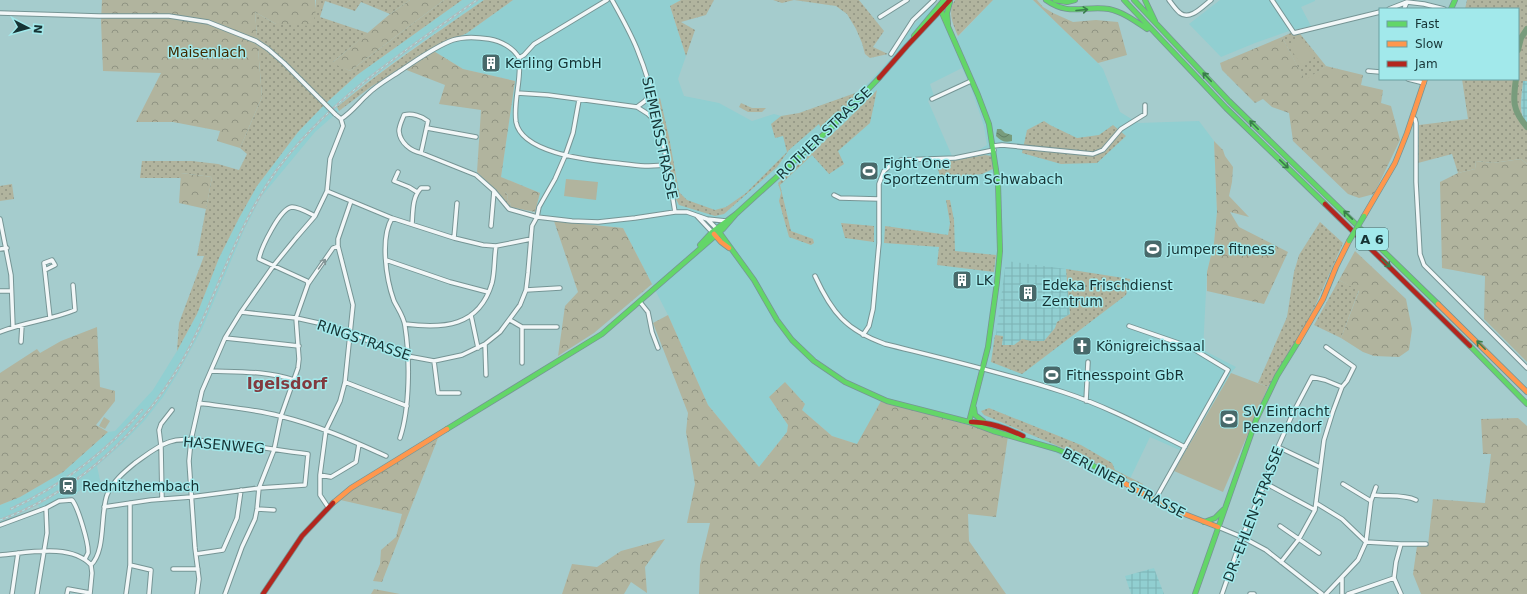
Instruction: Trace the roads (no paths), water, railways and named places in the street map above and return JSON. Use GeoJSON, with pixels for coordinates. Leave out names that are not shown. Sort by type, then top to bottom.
{"type":"FeatureCollection","features":[{"type":"Feature","properties":{"kind":"main road","name":"ROTHER STRASSE"},"geometry":{"type":"LineString","coordinates":[[940,8],[944,0]]}},
{"type":"Feature","properties":{"kind":"main road","name":"ROTHER STRASSE"},"geometry":{"type":"LineString","coordinates":[[716,232],[839,120],[872,87],[940,8],[950,0]]}},
{"type":"Feature","properties":{"kind":"main road"},"geometry":{"type":"LineString","coordinates":[[950,0],[947,13],[950,31]]}},
{"type":"Feature","properties":{"kind":"main road"},"geometry":{"type":"LineString","coordinates":[[1046,0],[1056,7],[1067,10],[1098,8],[1120,12],[1155,34]]}},
{"type":"Feature","properties":{"kind":"main road"},"geometry":{"type":"LineString","coordinates":[[1055,0],[1067,2],[1075,0]]}},
{"type":"Feature","properties":{"kind":"main road","name":"A 6"},"geometry":{"type":"LineString","coordinates":[[1124,0],[1226,108],[1435,311],[1527,404]]}},
{"type":"Feature","properties":{"kind":"main road","name":"A 6"},"geometry":{"type":"LineString","coordinates":[[1134,0],[1158,28],[1245,116],[1527,392]]}},
{"type":"Feature","properties":{"kind":"main road"},"geometry":{"type":"LineString","coordinates":[[1145,0],[1158,28]]}},
{"type":"Feature","properties":{"kind":"main road"},"geometry":{"type":"LineString","coordinates":[[940,8],[983,108],[991,131],[999,201],[1000,255],[993,317],[983,367],[969,422]]}},
{"type":"Feature","properties":{"kind":"main road"},"geometry":{"type":"LineString","coordinates":[[1195,594],[1256,420],[1277,376],[1323,298],[1349,241],[1395,163],[1413,118],[1424,81]]}},
{"type":"Feature","properties":{"kind":"main road","name":"ROTHER STRASSE"},"geometry":{"type":"LineString","coordinates":[[716,232],[726,221],[736,214]]}},
{"type":"Feature","properties":{"kind":"main road"},"geometry":{"type":"LineString","coordinates":[[262,594],[315,520],[328,506],[351,488],[602,334],[640,302],[716,232]]}},
{"type":"Feature","properties":{"kind":"main road","name":"BERLINER STRASSE"},"geometry":{"type":"LineString","coordinates":[[716,232],[754,280],[777,320],[792,340],[814,361],[845,382],[887,401],[969,422],[981,427],[1030,440],[1067,453],[1102,470],[1179,513],[1218,527]]}},
{"type":"Feature","properties":{"kind":"main road"},"geometry":{"type":"LineString","coordinates":[[974,400],[975,414],[986,423]]}},
{"type":"Feature","properties":{"kind":"main road","name":"BERLINER STRASSE"},"geometry":{"type":"LineString","coordinates":[[969,422],[986,423],[1004,428],[1030,440]]}},
{"type":"Feature","properties":{"kind":"main road"},"geometry":{"type":"LineString","coordinates":[[1204,522],[1215,518],[1224,508]]}},
{"type":"Feature","properties":{"kind":"street"},"geometry":{"type":"LineString","coordinates":[[519,58],[524,55],[534,44],[607,0]]}},
{"type":"Feature","properties":{"kind":"street","name":"SIEMENSSTRASSE"},"geometry":{"type":"LineString","coordinates":[[612,0],[637,48],[652,91],[668,164],[675,212]]}},
{"type":"Feature","properties":{"kind":"street"},"geometry":{"type":"LineString","coordinates":[[880,17],[907,0]]}},
{"type":"Feature","properties":{"kind":"street"},"geometry":{"type":"LineString","coordinates":[[890,54],[913,20],[936,0],[940,8]]}},
{"type":"Feature","properties":{"kind":"street"},"geometry":{"type":"LineString","coordinates":[[1169,0],[1180,13],[1185,15],[1191,15],[1211,0]]}},
{"type":"Feature","properties":{"kind":"street"},"geometry":{"type":"LineString","coordinates":[[1272,0],[1294,33],[1379,12]]}},
{"type":"Feature","properties":{"kind":"street"},"geometry":{"type":"LineString","coordinates":[[1404,8],[1407,2]]}},
{"type":"Feature","properties":{"kind":"street"},"geometry":{"type":"LineString","coordinates":[[1392,8],[1407,2],[1424,2],[1441,8]]}},
{"type":"Feature","properties":{"kind":"street"},"geometry":{"type":"LineString","coordinates":[[0,14],[169,16],[208,22],[256,41],[268,49],[341,119],[343,126],[330,160],[327,191],[315,216],[274,265],[241,312],[225,338],[202,391],[191,440],[189,461],[199,579],[198,594]]}},
{"type":"Feature","properties":{"kind":"street"},"geometry":{"type":"LineString","coordinates":[[341,119],[348,115],[369,93],[429,52],[453,40],[468,37],[495,40],[511,48],[516,52],[519,58],[520,65],[516,122],[523,135],[537,144],[565,156],[579,159],[658,167],[668,164]]}},
{"type":"Feature","properties":{"kind":"street"},"geometry":{"type":"LineString","coordinates":[[1368,71],[1379,72]]}},
{"type":"Feature","properties":{"kind":"street"},"geometry":{"type":"LineString","coordinates":[[932,99],[971,81]]}},
{"type":"Feature","properties":{"kind":"street"},"geometry":{"type":"LineString","coordinates":[[637,108],[645,101],[652,91]]}},
{"type":"Feature","properties":{"kind":"street"},"geometry":{"type":"LineString","coordinates":[[517,93],[548,95],[637,108],[648,114],[659,125]]}},
{"type":"Feature","properties":{"kind":"street","name":"RINGSTRASSE"},"geometry":{"type":"LineString","coordinates":[[241,312],[296,318],[323,324],[351,333],[388,350],[407,356],[434,360],[462,355],[485,344],[500,332],[510,320],[520,305],[526,290],[532,226],[537,217],[539,207],[555,179],[565,156],[573,133],[579,100]]}},
{"type":"Feature","properties":{"kind":"street"},"geometry":{"type":"LineString","coordinates":[[863,335],[871,319],[877,280],[879,243],[879,184],[882,175],[888,168],[896,162],[905,160],[955,158],[1002,145],[1093,154],[1102,150],[1121,129],[1145,114],[1145,105]]}},
{"type":"Feature","properties":{"kind":"street"},"geometry":{"type":"LineString","coordinates":[[421,153],[428,121],[410,114],[404,116],[399,130],[400,137],[408,148],[414,152],[421,153],[476,175],[494,191],[509,209],[537,217],[572,221],[598,222],[675,212],[687,212],[707,219],[726,221]]}},
{"type":"Feature","properties":{"kind":"street"},"geometry":{"type":"LineString","coordinates":[[1413,118],[1415,119],[1416,123],[1416,182],[1420,254],[1422,261],[1424,265],[1527,368]]}},
{"type":"Feature","properties":{"kind":"street"},"geometry":{"type":"LineString","coordinates":[[427,128],[476,137]]}},
{"type":"Feature","properties":{"kind":"street"},"geometry":{"type":"LineString","coordinates":[[398,172],[394,181],[409,186],[417,192]]}},
{"type":"Feature","properties":{"kind":"street"},"geometry":{"type":"LineString","coordinates":[[412,224],[417,192],[421,188],[428,188]]}},
{"type":"Feature","properties":{"kind":"street"},"geometry":{"type":"LineString","coordinates":[[327,191],[392,218],[454,238],[483,245],[496,246],[531,239]]}},
{"type":"Feature","properties":{"kind":"street"},"geometry":{"type":"LineString","coordinates":[[491,226],[494,191]]}},
{"type":"Feature","properties":{"kind":"street"},"geometry":{"type":"LineString","coordinates":[[834,195],[840,198],[879,199]]}},
{"type":"Feature","properties":{"kind":"street"},"geometry":{"type":"LineString","coordinates":[[328,506],[320,495],[320,476],[326,430],[340,401],[346,382],[353,300],[338,246],[338,238],[351,201]]}},
{"type":"Feature","properties":{"kind":"street"},"geometry":{"type":"LineString","coordinates":[[454,238],[456,203]]}},
{"type":"Feature","properties":{"kind":"street"},"geometry":{"type":"LineString","coordinates":[[308,284],[306,281],[259,259],[270,234],[284,211],[289,207],[295,207],[315,216]]}},
{"type":"Feature","properties":{"kind":"street"},"geometry":{"type":"LineString","coordinates":[[696,215],[716,232]]}},
{"type":"Feature","properties":{"kind":"street"},"geometry":{"type":"LineString","coordinates":[[392,218],[386,231],[388,280],[394,301],[405,324],[407,356],[407,406],[405,423],[400,438]]}},
{"type":"Feature","properties":{"kind":"street"},"geometry":{"type":"LineString","coordinates":[[0,219],[7,248],[11,275],[13,327]]}},
{"type":"Feature","properties":{"kind":"street"},"geometry":{"type":"LineString","coordinates":[[707,219],[716,232]]}},
{"type":"Feature","properties":{"kind":"street"},"geometry":{"type":"LineString","coordinates":[[225,594],[242,547],[255,519],[259,488],[274,450],[281,416],[298,368],[296,318],[308,284],[333,248],[338,246]]}},
{"type":"Feature","properties":{"kind":"street"},"geometry":{"type":"LineString","coordinates":[[405,324],[425,327],[444,326],[458,322],[471,315],[480,305],[488,292],[492,281],[496,246]]}},
{"type":"Feature","properties":{"kind":"street"},"geometry":{"type":"LineString","coordinates":[[0,249],[7,248]]}},
{"type":"Feature","properties":{"kind":"street"},"geometry":{"type":"LineString","coordinates":[[386,260],[488,292]]}},
{"type":"Feature","properties":{"kind":"street"},"geometry":{"type":"LineString","coordinates":[[45,270],[50,318]]}},
{"type":"Feature","properties":{"kind":"street"},"geometry":{"type":"LineString","coordinates":[[815,276],[833,309],[852,328],[863,335],[885,344],[983,367],[1064,393],[1138,423],[1185,447]]}},
{"type":"Feature","properties":{"kind":"street"},"geometry":{"type":"LineString","coordinates":[[0,332],[75,310],[73,285]]}},
{"type":"Feature","properties":{"kind":"street"},"geometry":{"type":"LineString","coordinates":[[526,290],[560,288]]}},
{"type":"Feature","properties":{"kind":"street"},"geometry":{"type":"LineString","coordinates":[[0,291],[11,291]]}},
{"type":"Feature","properties":{"kind":"street"},"geometry":{"type":"LineString","coordinates":[[640,302],[648,312],[652,332],[658,348]]}},
{"type":"Feature","properties":{"kind":"street"},"geometry":{"type":"LineString","coordinates":[[471,315],[478,348]]}},
{"type":"Feature","properties":{"kind":"street"},"geometry":{"type":"LineString","coordinates":[[510,320],[522,327],[557,327]]}},
{"type":"Feature","properties":{"kind":"street"},"geometry":{"type":"LineString","coordinates":[[21,342],[22,325]]}},
{"type":"Feature","properties":{"kind":"street"},"geometry":{"type":"LineString","coordinates":[[1129,326],[1190,347],[1228,370],[1155,500]]}},
{"type":"Feature","properties":{"kind":"street"},"geometry":{"type":"LineString","coordinates":[[522,327],[522,363]]}},
{"type":"Feature","properties":{"kind":"street"},"geometry":{"type":"LineString","coordinates":[[225,338],[298,346]]}},
{"type":"Feature","properties":{"kind":"street"},"geometry":{"type":"LineString","coordinates":[[485,344],[486,375]]}},
{"type":"Feature","properties":{"kind":"street"},"geometry":{"type":"LineString","coordinates":[[1281,562],[1298,539],[1315,510],[1324,440],[1342,387],[1347,381],[1354,367],[1326,347]]}},
{"type":"Feature","properties":{"kind":"street"},"geometry":{"type":"LineString","coordinates":[[434,360],[438,393],[459,393]]}},
{"type":"Feature","properties":{"kind":"street"},"geometry":{"type":"LineString","coordinates":[[1086,401],[1088,362]]}},
{"type":"Feature","properties":{"kind":"street"},"geometry":{"type":"LineString","coordinates":[[211,371],[262,373],[294,380]]}},
{"type":"Feature","properties":{"kind":"street","name":"DR.-EHLEN-STRASSE"},"geometry":{"type":"LineString","coordinates":[[1222,594],[1242,537],[1265,483],[1278,447],[1293,413],[1312,377],[1325,380],[1342,387]]}},
{"type":"Feature","properties":{"kind":"street"},"geometry":{"type":"LineString","coordinates":[[346,382],[407,406]]}},
{"type":"Feature","properties":{"kind":"street"},"geometry":{"type":"LineString","coordinates":[[199,403],[259,411],[281,416],[326,430],[386,456]]}},
{"type":"Feature","properties":{"kind":"street"},"geometry":{"type":"LineString","coordinates":[[162,499],[161,446],[159,430],[161,424],[172,410]]}},
{"type":"Feature","properties":{"kind":"street","name":"HASENWEG"},"geometry":{"type":"LineString","coordinates":[[91,565],[96,561],[99,552],[104,507],[108,494],[122,474],[169,442],[191,440],[236,443],[308,454],[305,484],[259,488]]}},
{"type":"Feature","properties":{"kind":"street"},"geometry":{"type":"LineString","coordinates":[[320,476],[331,477],[356,462],[359,444]]}},
{"type":"Feature","properties":{"kind":"street"},"geometry":{"type":"LineString","coordinates":[[1278,447],[1320,467]]}},
{"type":"Feature","properties":{"kind":"street"},"geometry":{"type":"LineString","coordinates":[[1265,483],[1315,510]]}},
{"type":"Feature","properties":{"kind":"street"},"geometry":{"type":"LineString","coordinates":[[1343,484],[1371,501]]}},
{"type":"Feature","properties":{"kind":"street"},"geometry":{"type":"LineString","coordinates":[[1326,594],[1358,560],[1366,542],[1371,501],[1376,487]]}},
{"type":"Feature","properties":{"kind":"street"},"geometry":{"type":"LineString","coordinates":[[104,507],[259,488]]}},
{"type":"Feature","properties":{"kind":"street"},"geometry":{"type":"LineString","coordinates":[[196,554],[223,550],[237,518],[241,490]]}},
{"type":"Feature","properties":{"kind":"street"},"geometry":{"type":"LineString","coordinates":[[1373,495],[1385,497],[1409,497],[1416,500]]}},
{"type":"Feature","properties":{"kind":"street"},"geometry":{"type":"LineString","coordinates":[[0,525],[46,508],[59,501],[72,500],[76,504],[80,517],[88,552],[85,559]]}},
{"type":"Feature","properties":{"kind":"street"},"geometry":{"type":"LineString","coordinates":[[126,594],[130,565],[130,503]]}},
{"type":"Feature","properties":{"kind":"street"},"geometry":{"type":"LineString","coordinates":[[1316,503],[1342,519],[1366,542],[1426,544]]}},
{"type":"Feature","properties":{"kind":"street"},"geometry":{"type":"LineString","coordinates":[[37,594],[47,533],[46,508]]}},
{"type":"Feature","properties":{"kind":"street"},"geometry":{"type":"LineString","coordinates":[[257,509],[274,510]]}},
{"type":"Feature","properties":{"kind":"street"},"geometry":{"type":"LineString","coordinates":[[1280,526],[1319,554]]}},
{"type":"Feature","properties":{"kind":"street"},"geometry":{"type":"LineString","coordinates":[[1218,527],[1242,537],[1266,550],[1322,594]]}},
{"type":"Feature","properties":{"kind":"street"},"geometry":{"type":"LineString","coordinates":[[1401,544],[1396,562],[1394,578],[1401,594]]}},
{"type":"Feature","properties":{"kind":"street"},"geometry":{"type":"LineString","coordinates":[[0,555],[45,551],[69,553],[78,555],[85,559],[91,565],[92,573],[90,594],[68,589],[67,594]]}},
{"type":"Feature","properties":{"kind":"street"},"geometry":{"type":"LineString","coordinates":[[12,594],[18,553]]}},
{"type":"Feature","properties":{"kind":"street"},"geometry":{"type":"LineString","coordinates":[[130,565],[151,570],[149,594]]}},
{"type":"Feature","properties":{"kind":"street"},"geometry":{"type":"LineString","coordinates":[[173,570],[198,569]]}},
{"type":"Feature","properties":{"kind":"street"},"geometry":{"type":"LineString","coordinates":[[1342,578],[1342,594]]}},
{"type":"Feature","properties":{"kind":"street"},"geometry":{"type":"LineString","coordinates":[[1348,594],[1394,578]]}},
{"type":"Feature","properties":{"kind":"water"},"geometry":{"type":"Polygon","coordinates":[[[997,129],[1001,129],[1005,133],[1012,135],[1012,141],[1005,142],[996,136],[997,129]]]}},
{"type":"Feature","properties":{"kind":"waterway"},"geometry":{"type":"LineString","coordinates":[[1519,46],[1521,38],[1527,29]]}},
{"type":"Feature","properties":{"kind":"waterway"},"geometry":{"type":"LineString","coordinates":[[1516,80],[1514,99],[1516,110],[1527,127]]}},
{"type":"Feature","properties":{"kind":"railway"},"geometry":{"type":"LineString","coordinates":[[0,520],[33,506],[64,488],[119,444],[143,418],[164,390],[183,360],[199,328],[243,228],[253,208],[276,171],[297,145],[344,99],[369,78],[477,0]]}},
{"type":"Feature","properties":{"kind":"railway"},"geometry":{"type":"LineString","coordinates":[[11,509],[30,500],[82,467],[114,440],[142,410]]}},
{"type":"Feature","properties":{"kind":"place","name":"Kerling GmbH"},"geometry":{"type":"Point","coordinates":[491,63]}},
{"type":"Feature","properties":{"kind":"place","name":"Fight One Sportzentrum Schwabach"},"geometry":{"type":"Point","coordinates":[869,171]}},
{"type":"Feature","properties":{"kind":"place","name":"jumpers fitness"},"geometry":{"type":"Point","coordinates":[1153,249]}},
{"type":"Feature","properties":{"kind":"place","name":"LK"},"geometry":{"type":"Point","coordinates":[962,280]}},
{"type":"Feature","properties":{"kind":"place","name":"Edeka Frischdienst Zentrum"},"geometry":{"type":"Point","coordinates":[1028,293]}},
{"type":"Feature","properties":{"kind":"place","name":"Königreichssaal"},"geometry":{"type":"Point","coordinates":[1082,346]}},
{"type":"Feature","properties":{"kind":"place","name":"Fitnesspoint GbR"},"geometry":{"type":"Point","coordinates":[1052,375]}},
{"type":"Feature","properties":{"kind":"place","name":"SV Eintracht Penzendorf"},"geometry":{"type":"Point","coordinates":[1229,419]}},
{"type":"Feature","properties":{"kind":"place","name":"Rednitzhembach"},"geometry":{"type":"Point","coordinates":[68,486]}},
{"type":"Feature","properties":{"kind":"district","name":"Igelsdorf"},"geometry":{"type":"Point","coordinates":[287,383]}},
{"type":"Feature","properties":{"kind":"park label","name":"Maisenlach"},"geometry":{"type":"Point","coordinates":[207,52]}}]}
